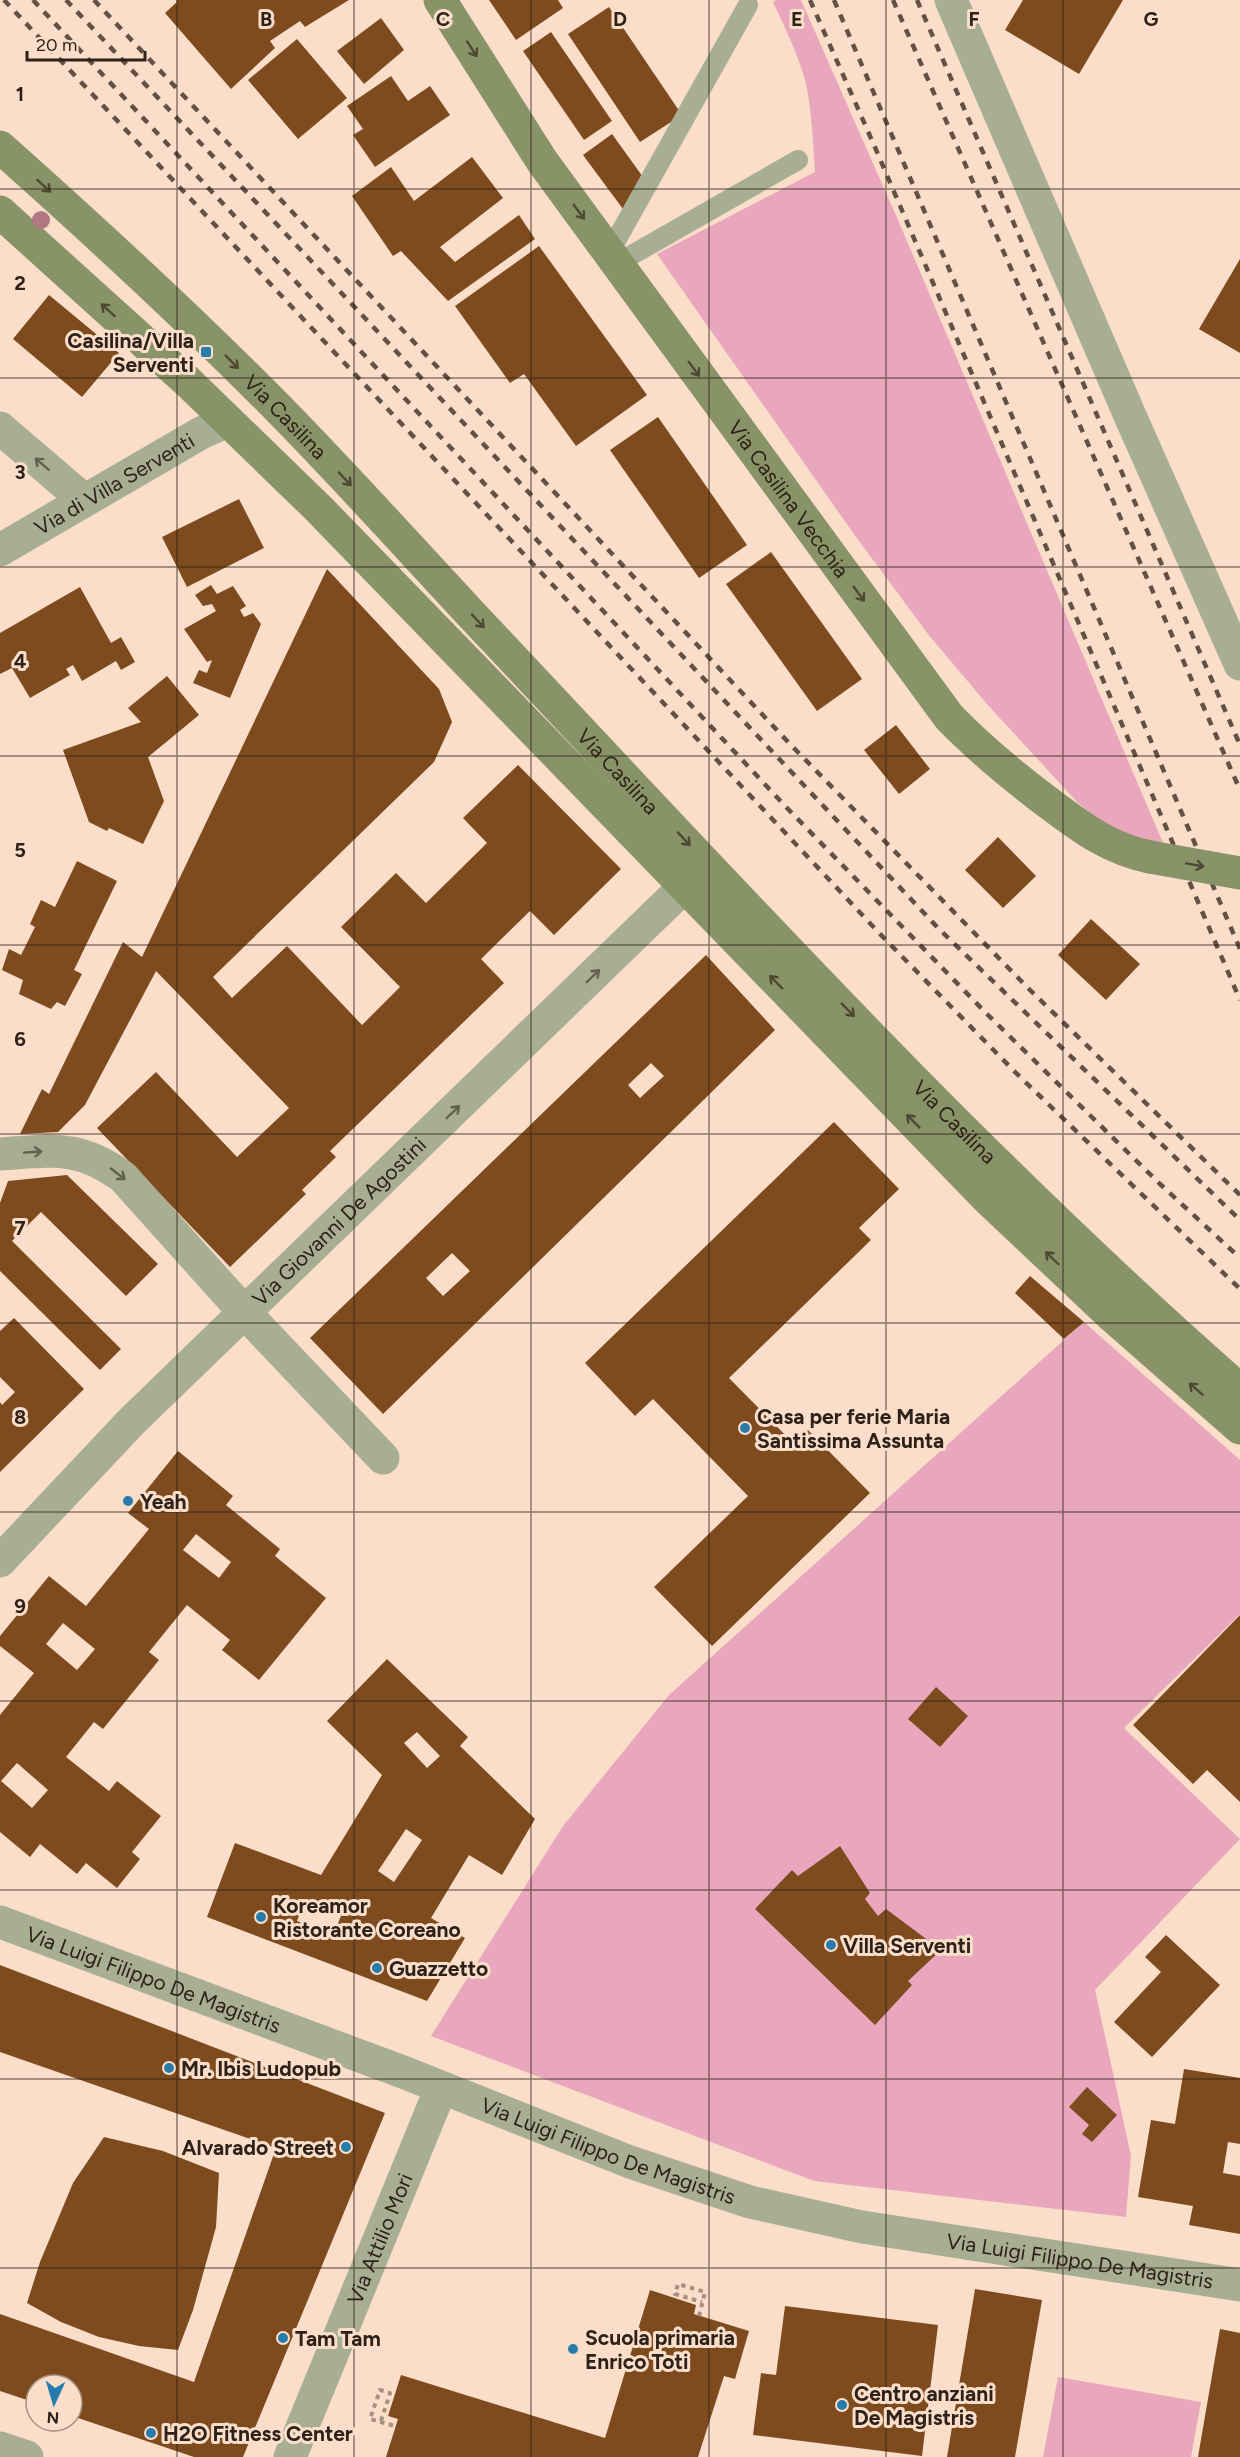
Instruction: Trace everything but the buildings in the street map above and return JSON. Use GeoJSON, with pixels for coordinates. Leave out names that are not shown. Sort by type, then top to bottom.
{"type":"FeatureCollection","features":[{"type":"Feature","properties":{"kind":"main road","name":"Via Casilina Vecchia"},"geometry":{"type":"LineString","coordinates":[[440,0],[542,161],[949,717],[1010,774],[1091,835],[1117,848],[1150,857],[1240,873]]}},
{"type":"Feature","properties":{"kind":"main road","name":"Via Casilina"},"geometry":{"type":"LineString","coordinates":[[0,147],[261,391],[703,859],[971,1137],[1091,1255],[1240,1390]]}},
{"type":"Feature","properties":{"kind":"main road","name":"Via Casilina"},"geometry":{"type":"LineString","coordinates":[[0,212],[228,421],[318,508],[988,1199],[1110,1314],[1240,1428]]}},
{"type":"Feature","properties":{"kind":"street"},"geometry":{"type":"LineString","coordinates":[[951,0],[1240,664]]}},
{"type":"Feature","properties":{"kind":"street","name":"Via di Villa Serventi"},"geometry":{"type":"LineString","coordinates":[[0,550],[201,433],[228,421]]}},
{"type":"Feature","properties":{"kind":"street"},"geometry":{"type":"LineString","coordinates":[[0,428],[84,500]]}},
{"type":"Feature","properties":{"kind":"street","name":"Via Giovanni De Agostini"},"geometry":{"type":"LineString","coordinates":[[0,1561],[132,1422],[684,887]]}},
{"type":"Feature","properties":{"kind":"street"},"geometry":{"type":"LineString","coordinates":[[0,1154],[66,1151],[89,1156],[123,1177],[245,1313],[383,1458]]}},
{"type":"Feature","properties":{"kind":"street","name":"Via Luigi Filippo De Magistris"},"geometry":{"type":"LineString","coordinates":[[0,1922],[668,2176],[779,2209],[862,2227],[1240,2285]]}},
{"type":"Feature","properties":{"kind":"street","name":"Via Attilio Mori"},"geometry":{"type":"LineString","coordinates":[[290,2457],[441,2088]]}},
{"type":"Feature","properties":{"kind":"street"},"geometry":{"type":"LineString","coordinates":[[0,2448],[27,2457]]}},
{"type":"Feature","properties":{"kind":"lane"},"geometry":{"type":"LineString","coordinates":[[613,259],[748,5]]}},
{"type":"Feature","properties":{"kind":"lane"},"geometry":{"type":"LineString","coordinates":[[613,259],[798,160]]}},
{"type":"Feature","properties":{"kind":"path"},"geometry":{"type":"LineString","coordinates":[[699,2316],[705,2292],[678,2284],[675,2294],[702,2302]]}},
{"type":"Feature","properties":{"kind":"path"},"geometry":{"type":"LineString","coordinates":[[381,2421],[390,2393],[380,2390],[370,2419],[395,2426]]}},
{"type":"Feature","properties":{"kind":"shaded area"},"geometry":{"type":"Polygon","coordinates":[[[801,0],[898,220],[1163,843],[1147,842],[1108,827],[1077,802],[986,703],[928,634],[856,537],[657,254],[815,172],[806,84],[796,53],[773,2],[801,0]]]}},
{"type":"Feature","properties":{"kind":"shaded area"},"geometry":{"type":"Polygon","coordinates":[[[1084,1322],[1240,1460],[1240,1614],[1124,1728],[1240,1839],[1095,1990],[1131,2156],[1126,2217],[814,2181],[431,2036],[563,1826],[669,1695],[1084,1322]]]}},
{"type":"Feature","properties":{"kind":"shaded area"},"geometry":{"type":"Polygon","coordinates":[[[1058,2377],[1201,2402],[1191,2457],[1043,2457],[1058,2377]]]}},
{"type":"Feature","properties":{"kind":"railway"},"geometry":{"type":"LineString","coordinates":[[4,0],[881,935],[1016,1073],[1240,1289]]}},
{"type":"Feature","properties":{"kind":"railway"},"geometry":{"type":"LineString","coordinates":[[33,0],[787,808],[987,1014],[1160,1184],[1240,1258]]}},
{"type":"Feature","properties":{"kind":"railway"},"geometry":{"type":"LineString","coordinates":[[66,0],[939,929],[1240,1220]]}},
{"type":"Feature","properties":{"kind":"railway"},"geometry":{"type":"LineString","coordinates":[[94,0],[789,743],[1028,988],[1240,1195]]}},
{"type":"Feature","properties":{"kind":"railway"},"geometry":{"type":"LineString","coordinates":[[810,0],[1240,1000]]}},
{"type":"Feature","properties":{"kind":"railway"},"geometry":{"type":"LineString","coordinates":[[834,0],[1240,949]]}},
{"type":"Feature","properties":{"kind":"railway"},"geometry":{"type":"LineString","coordinates":[[893,0],[1240,790]]}},
{"type":"Feature","properties":{"kind":"railway"},"geometry":{"type":"LineString","coordinates":[[917,0],[1240,745]]}},
{"type":"Feature","properties":{"kind":"place","name":"Casilina/Villa Serventi"},"geometry":{"type":"Point","coordinates":[206,352]}},
{"type":"Feature","properties":{"kind":"place","name":"Casa per ferie Maria Santissima Assunta"},"geometry":{"type":"Point","coordinates":[745,1428]}},
{"type":"Feature","properties":{"kind":"place","name":"Yeah"},"geometry":{"type":"Point","coordinates":[128,1501]}},
{"type":"Feature","properties":{"kind":"place","name":"Koreamor Ristorante Coreano"},"geometry":{"type":"Point","coordinates":[261,1917]}},
{"type":"Feature","properties":{"kind":"place","name":"Villa Serventi"},"geometry":{"type":"Point","coordinates":[831,1945]}},
{"type":"Feature","properties":{"kind":"place","name":"Guazzetto"},"geometry":{"type":"Point","coordinates":[377,1968]}},
{"type":"Feature","properties":{"kind":"place","name":"Mr. Ibis Ludopub"},"geometry":{"type":"Point","coordinates":[169,2068]}},
{"type":"Feature","properties":{"kind":"place","name":"Alvarado Street"},"geometry":{"type":"Point","coordinates":[346,2147]}},
{"type":"Feature","properties":{"kind":"place","name":"Tam Tam"},"geometry":{"type":"Point","coordinates":[283,2338]}},
{"type":"Feature","properties":{"kind":"place","name":"Scuola primaria Enrico Toti"},"geometry":{"type":"Point","coordinates":[573,2349]}},
{"type":"Feature","properties":{"kind":"place","name":"Centro anziani De Magistris"},"geometry":{"type":"Point","coordinates":[842,2405]}},
{"type":"Feature","properties":{"kind":"place","name":"H2O Fitness Center"},"geometry":{"type":"Point","coordinates":[151,2433]}}]}
